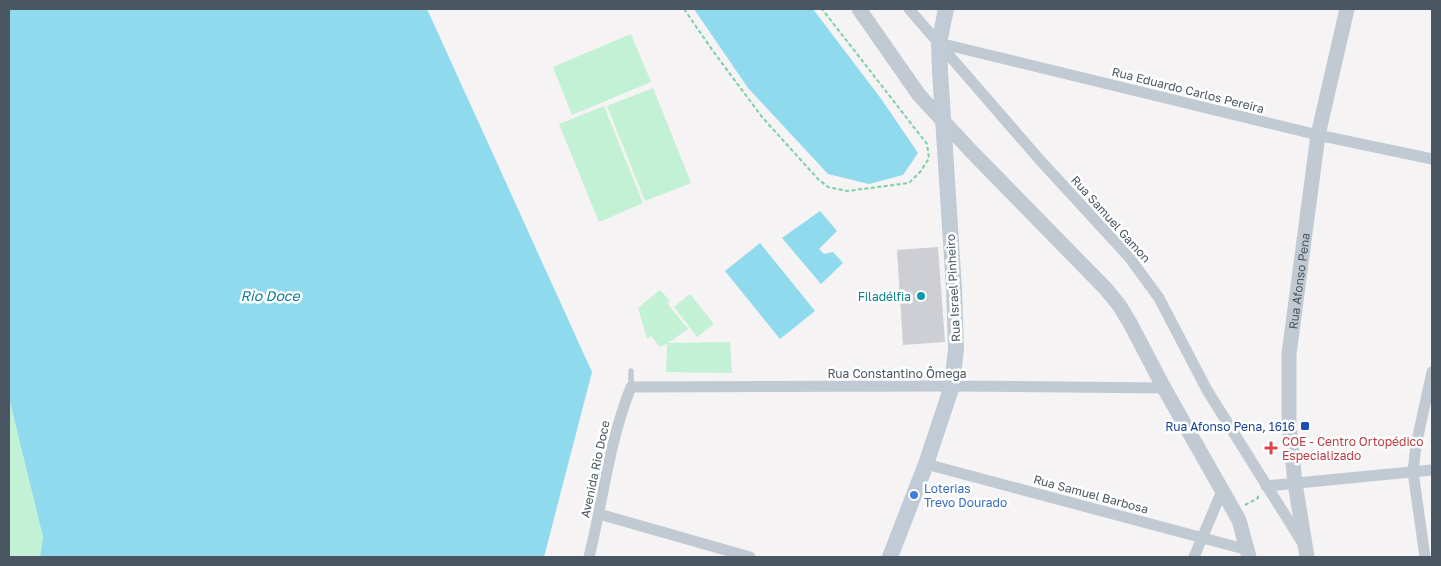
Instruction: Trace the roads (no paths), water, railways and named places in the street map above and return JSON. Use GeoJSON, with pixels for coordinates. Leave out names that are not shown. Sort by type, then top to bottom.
{"type":"FeatureCollection","features":[{"type":"Feature","properties":{"kind":"main road","name":"Rua Israel Pinheiro"},"geometry":{"type":"LineString","coordinates":[[890,557],[926,464],[952,386],[956,348],[939,42],[946,9]]}},
{"type":"Feature","properties":{"kind":"street"},"geometry":{"type":"LineString","coordinates":[[859,9],[919,95],[1106,289],[1119,305],[1238,520],[1249,554]]}},
{"type":"Feature","properties":{"kind":"street","name":"Rua Samuel Gamon"},"geometry":{"type":"LineString","coordinates":[[909,9],[1039,159],[1130,257],[1159,298],[1207,390],[1306,552]]}},
{"type":"Feature","properties":{"kind":"street","name":"Rua Afonso Pena"},"geometry":{"type":"LineString","coordinates":[[1306,552],[1294,483],[1289,424],[1288,354],[1318,135],[1347,9]]}},
{"type":"Feature","properties":{"kind":"street","name":"Rua Eduardo Carlos Pereira"},"geometry":{"type":"LineString","coordinates":[[939,42],[1318,135],[1432,159]]}},
{"type":"Feature","properties":{"kind":"street"},"geometry":{"type":"LineString","coordinates":[[1425,557],[1413,472],[1416,445],[1432,372]]}},
{"type":"Feature","properties":{"kind":"street","name":"Rua Constantino Ômega"},"geometry":{"type":"LineString","coordinates":[[631,387],[952,386],[1164,388]]}},
{"type":"Feature","properties":{"kind":"street","name":"Avenida Rio Doce"},"geometry":{"type":"LineString","coordinates":[[589,557],[621,412],[631,387]]}},
{"type":"Feature","properties":{"kind":"street","name":"Rua Samuel Barbosa"},"geometry":{"type":"LineString","coordinates":[[926,464],[1202,538],[1249,554]]}},
{"type":"Feature","properties":{"kind":"street"},"geometry":{"type":"LineString","coordinates":[[1266,486],[1432,470]]}},
{"type":"Feature","properties":{"kind":"street"},"geometry":{"type":"LineString","coordinates":[[1194,557],[1222,492]]}},
{"type":"Feature","properties":{"kind":"street"},"geometry":{"type":"LineString","coordinates":[[600,514],[750,557]]}},
{"type":"Feature","properties":{"kind":"lane"},"geometry":{"type":"LineString","coordinates":[[631,371],[631,387]]}},
{"type":"Feature","properties":{"kind":"water","name":"Rio Doce"},"geometry":{"type":"Polygon","coordinates":[[[9,9],[427,9],[592,372],[544,557],[40,557],[43,537],[9,398],[9,9]]]}},
{"type":"Feature","properties":{"kind":"water"},"geometry":{"type":"Polygon","coordinates":[[[694,9],[813,9],[882,100],[918,153],[903,175],[869,184],[828,174],[748,88],[694,9]]]}},
{"type":"Feature","properties":{"kind":"water"},"geometry":{"type":"Polygon","coordinates":[[[820,211],[837,231],[819,249],[824,254],[833,252],[843,263],[821,284],[782,238],[820,211]]]}},
{"type":"Feature","properties":{"kind":"water"},"geometry":{"type":"Polygon","coordinates":[[[760,243],[815,311],[780,339],[725,271],[760,243]]]}},
{"type":"Feature","properties":{"kind":"place","name":"Filadélfia"},"geometry":{"type":"Point","coordinates":[921,296]}},
{"type":"Feature","properties":{"kind":"place","name":"Rua Afonso Pena, 1616"},"geometry":{"type":"Point","coordinates":[1305,426]}},
{"type":"Feature","properties":{"kind":"place","name":"COE - Centro Ortopédico Especializado"},"geometry":{"type":"Point","coordinates":[1271,448]}},
{"type":"Feature","properties":{"kind":"place","name":"Loterias Trevo Dourado"},"geometry":{"type":"Point","coordinates":[914,495]}}]}
